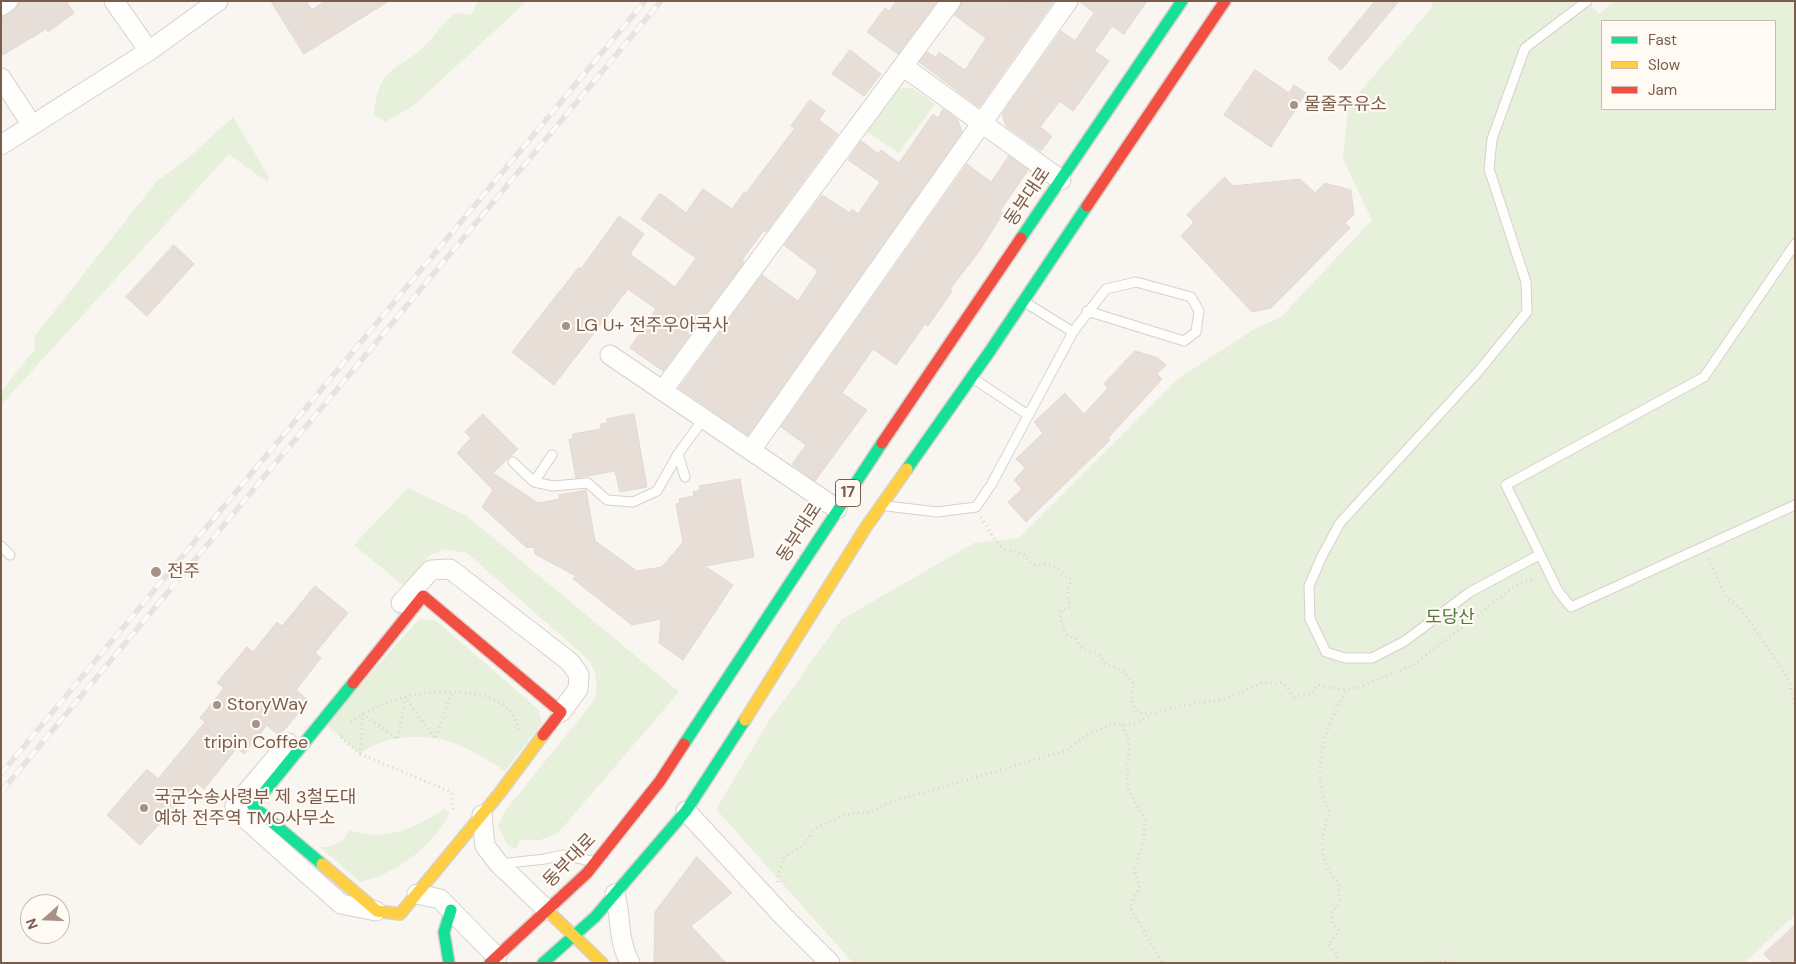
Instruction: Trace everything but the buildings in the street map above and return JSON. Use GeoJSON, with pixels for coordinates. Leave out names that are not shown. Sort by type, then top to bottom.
{"type":"FeatureCollection","features":[{"type":"Feature","properties":{"kind":"main road","name":"동부대로"},"geometry":{"type":"LineString","coordinates":[[496,961],[596,863],[660,781],[837,509],[1182,1]]}},
{"type":"Feature","properties":{"kind":"main road","name":"17"},"geometry":{"type":"LineString","coordinates":[[543,963],[595,917],[686,811],[881,505],[972,377],[1225,1]]}},
{"type":"Feature","properties":{"kind":"main road"},"geometry":{"type":"LineString","coordinates":[[423,596],[561,712],[482,815],[400,914],[376,911],[253,806],[423,596]]}},
{"type":"Feature","properties":{"kind":"main road"},"geometry":{"type":"LineString","coordinates":[[449,963],[444,932],[451,910]]}},
{"type":"Feature","properties":{"kind":"main road"},"geometry":{"type":"LineString","coordinates":[[547,910],[602,963]]}},
{"type":"Feature","properties":{"kind":"street"},"geometry":{"type":"LineString","coordinates":[[1,6],[8,1]]}},
{"type":"Feature","properties":{"kind":"street"},"geometry":{"type":"LineString","coordinates":[[114,1],[149,51]]}},
{"type":"Feature","properties":{"kind":"street"},"geometry":{"type":"LineString","coordinates":[[1,145],[149,51],[218,1]]}},
{"type":"Feature","properties":{"kind":"street"},"geometry":{"type":"LineString","coordinates":[[663,390],[951,1]]}},
{"type":"Feature","properties":{"kind":"street"},"geometry":{"type":"LineString","coordinates":[[751,450],[1068,1]]}},
{"type":"Feature","properties":{"kind":"street"},"geometry":{"type":"LineString","coordinates":[[904,67],[1061,180]]}},
{"type":"Feature","properties":{"kind":"street"},"geometry":{"type":"LineString","coordinates":[[1,78],[32,125]]}},
{"type":"Feature","properties":{"kind":"street"},"geometry":{"type":"LineString","coordinates":[[610,355],[837,509]]}},
{"type":"Feature","properties":{"kind":"street"},"geometry":{"type":"LineString","coordinates":[[376,911],[341,904],[239,813],[235,806],[431,570],[450,569],[570,662],[579,675],[578,689],[561,712]]}},
{"type":"Feature","properties":{"kind":"street"},"geometry":{"type":"LineString","coordinates":[[686,811],[784,917],[830,963]]}},
{"type":"Feature","properties":{"kind":"street"},"geometry":{"type":"LineString","coordinates":[[482,815],[485,846],[499,864],[547,910]]}},
{"type":"Feature","properties":{"kind":"street"},"geometry":{"type":"LineString","coordinates":[[417,894],[440,899],[496,961]]}},
{"type":"Feature","properties":{"kind":"street"},"geometry":{"type":"LineString","coordinates":[[615,894],[620,916],[621,947],[630,963]]}},
{"type":"Feature","properties":{"kind":"lane"},"geometry":{"type":"LineString","coordinates":[[1540,555],[1470,592],[1405,641],[1372,658],[1345,658],[1326,652],[1310,620],[1309,586],[1322,556],[1340,523],[1477,373],[1527,312],[1526,282],[1488,170],[1492,139],[1525,48],[1587,1]]}},
{"type":"Feature","properties":{"kind":"lane"},"geometry":{"type":"LineString","coordinates":[[1795,244],[1704,378],[1506,485],[1558,591],[1571,607],[1795,505]]}},
{"type":"Feature","properties":{"kind":"lane"},"geometry":{"type":"LineString","coordinates":[[881,505],[937,512],[976,507],[991,485],[1073,332],[1088,311],[1106,290],[1136,282],[1191,297],[1200,311],[1196,332],[1184,341],[1088,311]]}},
{"type":"Feature","properties":{"kind":"lane"},"geometry":{"type":"LineString","coordinates":[[1023,301],[1073,332]]}},
{"type":"Feature","properties":{"kind":"lane"},"geometry":{"type":"LineString","coordinates":[[972,377],[1028,415]]}},
{"type":"Feature","properties":{"kind":"lane"},"geometry":{"type":"LineString","coordinates":[[513,462],[534,482],[553,486],[588,483],[607,500],[633,502],[656,491],[678,454],[704,418]]}},
{"type":"Feature","properties":{"kind":"lane"},"geometry":{"type":"LineString","coordinates":[[678,454],[685,477]]}},
{"type":"Feature","properties":{"kind":"lane"},"geometry":{"type":"LineString","coordinates":[[534,482],[552,455]]}},
{"type":"Feature","properties":{"kind":"lane"},"geometry":{"type":"LineString","coordinates":[[1,546],[10,555]]}},
{"type":"Feature","properties":{"kind":"lane"},"geometry":{"type":"LineString","coordinates":[[499,864],[563,855],[596,863]]}},
{"type":"Feature","properties":{"kind":"path"},"geometry":{"type":"LineString","coordinates":[[976,507],[995,540],[1005,549],[1024,554],[1028,561],[1036,566],[1054,566],[1071,579],[1068,591],[1070,607],[1062,610],[1060,617],[1066,634],[1077,639],[1080,647],[1102,657],[1107,665],[1116,667],[1124,672],[1134,685],[1131,700],[1133,708],[1139,713],[1152,713],[1196,702],[1216,701],[1238,694],[1260,683],[1283,683],[1294,697],[1311,694],[1318,685],[1346,689],[1357,688],[1414,665],[1518,584],[1532,580],[1558,591]]}},
{"type":"Feature","properties":{"kind":"path"},"geometry":{"type":"LineString","coordinates":[[1703,547],[1726,597],[1742,610],[1788,678],[1795,707]]}},
{"type":"Feature","properties":{"kind":"path"},"geometry":{"type":"LineString","coordinates":[[1339,963],[1335,952],[1328,944],[1339,931],[1332,923],[1332,912],[1339,904],[1339,884],[1330,875],[1323,861],[1324,826],[1330,812],[1323,799],[1320,753],[1336,708],[1346,689]]}},
{"type":"Feature","properties":{"kind":"path"},"geometry":{"type":"LineString","coordinates":[[404,697],[435,739],[452,692]]}},
{"type":"Feature","properties":{"kind":"path"},"geometry":{"type":"LineString","coordinates":[[450,820],[454,812],[451,792],[360,754],[339,736],[351,722],[362,714],[404,697],[452,692],[479,695],[503,704],[514,715],[519,735]]}},
{"type":"Feature","properties":{"kind":"path"},"geometry":{"type":"LineString","coordinates":[[362,714],[398,739],[404,697]]}},
{"type":"Feature","properties":{"kind":"path"},"geometry":{"type":"LineString","coordinates":[[778,884],[778,875],[785,856],[802,846],[815,829],[824,823],[857,812],[866,814],[888,803],[1068,750],[1083,737],[1114,723],[1122,725],[1138,724],[1152,713]]}},
{"type":"Feature","properties":{"kind":"path"},"geometry":{"type":"LineString","coordinates":[[360,754],[362,714]]}},
{"type":"Feature","properties":{"kind":"path"},"geometry":{"type":"LineString","coordinates":[[1122,725],[1129,742],[1127,778],[1129,791],[1145,819],[1144,840],[1134,871],[1140,886],[1130,907],[1162,963]]}},
{"type":"Feature","properties":{"kind":"path"},"geometry":{"type":"LineString","coordinates":[[1425,963],[1452,960],[1453,963]]}},
{"type":"Feature","properties":{"kind":"green space"},"geometry":{"type":"Polygon","coordinates":[[[478,1],[527,1],[413,106],[385,122],[374,114],[381,84],[386,76],[419,51],[456,13],[471,15],[478,1]]]}},
{"type":"Feature","properties":{"kind":"green space","name":"도당산"},"geometry":{"type":"Polygon","coordinates":[[[1433,1],[1588,1],[1599,14],[1614,1],[1795,1],[1795,915],[1744,963],[853,963],[716,809],[769,721],[841,620],[974,543],[1019,538],[1179,378],[1256,328],[1280,318],[1372,220],[1343,159],[1348,106],[1430,10],[1433,1]]]}},
{"type":"Feature","properties":{"kind":"green space"},"geometry":{"type":"Polygon","coordinates":[[[896,88],[913,88],[935,104],[899,153],[866,131],[896,88]]]}},
{"type":"Feature","properties":{"kind":"green space"},"geometry":{"type":"Polygon","coordinates":[[[233,117],[269,177],[267,182],[229,154],[1,405],[1,392],[35,349],[34,337],[157,181],[185,161],[233,117]]]}},
{"type":"Feature","properties":{"kind":"green space"},"geometry":{"type":"Polygon","coordinates":[[[408,488],[467,516],[679,692],[558,833],[540,840],[520,840],[516,849],[507,844],[498,826],[505,811],[593,702],[597,686],[594,671],[590,661],[467,553],[445,549],[430,555],[404,586],[354,545],[408,488]]]}},
{"type":"Feature","properties":{"kind":"green space"},"geometry":{"type":"Polygon","coordinates":[[[419,619],[435,620],[538,709],[542,723],[505,771],[460,746],[430,738],[417,737],[392,740],[380,743],[360,754],[326,724],[419,619]]]}},
{"type":"Feature","properties":{"kind":"green space"},"geometry":{"type":"Polygon","coordinates":[[[444,809],[450,812],[443,824],[424,847],[400,865],[374,878],[360,882],[320,847],[338,843],[350,830],[375,835],[399,831],[422,822],[444,809]]]}},
{"type":"Feature","properties":{"kind":"railway"},"geometry":{"type":"LineString","coordinates":[[1,774],[645,1]]}},
{"type":"Feature","properties":{"kind":"railway"},"geometry":{"type":"LineString","coordinates":[[1,792],[661,1]]}},
{"type":"Feature","properties":{"kind":"traffic: fast"},"geometry":{"type":"LineString","coordinates":[[1021,238],[1182,1]]}},
{"type":"Feature","properties":{"kind":"traffic: fast"},"geometry":{"type":"LineString","coordinates":[[907,469],[990,351],[1087,206]]}},
{"type":"Feature","properties":{"kind":"traffic: fast"},"geometry":{"type":"LineString","coordinates":[[684,744],[882,443]]}},
{"type":"Feature","properties":{"kind":"traffic: fast"},"geometry":{"type":"LineString","coordinates":[[322,864],[253,806],[353,683]]}},
{"type":"Feature","properties":{"kind":"traffic: fast"},"geometry":{"type":"LineString","coordinates":[[543,963],[595,917],[686,811],[745,720]]}},
{"type":"Feature","properties":{"kind":"traffic: fast"},"geometry":{"type":"LineString","coordinates":[[449,963],[444,932],[451,910]]}},
{"type":"Feature","properties":{"kind":"traffic: slow"},"geometry":{"type":"LineString","coordinates":[[745,720],[866,527],[907,469]]}},
{"type":"Feature","properties":{"kind":"traffic: slow"},"geometry":{"type":"LineString","coordinates":[[322,864],[377,911],[400,914],[499,794],[543,735]]}},
{"type":"Feature","properties":{"kind":"traffic: slow"},"geometry":{"type":"LineString","coordinates":[[547,910],[602,963]]}},
{"type":"Feature","properties":{"kind":"traffic: jam"},"geometry":{"type":"LineString","coordinates":[[1087,206],[1225,1]]}},
{"type":"Feature","properties":{"kind":"traffic: jam"},"geometry":{"type":"LineString","coordinates":[[882,443],[1021,238]]}},
{"type":"Feature","properties":{"kind":"traffic: jam"},"geometry":{"type":"LineString","coordinates":[[423,596],[561,712],[543,735]]}},
{"type":"Feature","properties":{"kind":"traffic: jam"},"geometry":{"type":"LineString","coordinates":[[353,683],[423,596]]}},
{"type":"Feature","properties":{"kind":"traffic: jam"},"geometry":{"type":"LineString","coordinates":[[490,963],[587,873],[660,781],[684,744]]}},
{"type":"Feature","properties":{"kind":"place","name":"물줄주유소"},"geometry":{"type":"Point","coordinates":[1294,105]}},
{"type":"Feature","properties":{"kind":"place","name":"LG U+ 전주우아국사"},"geometry":{"type":"Point","coordinates":[566,326]}},
{"type":"Feature","properties":{"kind":"place","name":"전주"},"geometry":{"type":"Point","coordinates":[156,572]}},
{"type":"Feature","properties":{"kind":"place","name":"StoryWay"},"geometry":{"type":"Point","coordinates":[217,705]}},
{"type":"Feature","properties":{"kind":"place","name":"tripin Coffee"},"geometry":{"type":"Point","coordinates":[256,724]}},
{"type":"Feature","properties":{"kind":"place","name":"국군수송사령부 제 3철도대 예하 전주역 TMO사무소"},"geometry":{"type":"Point","coordinates":[144,808]}}]}
